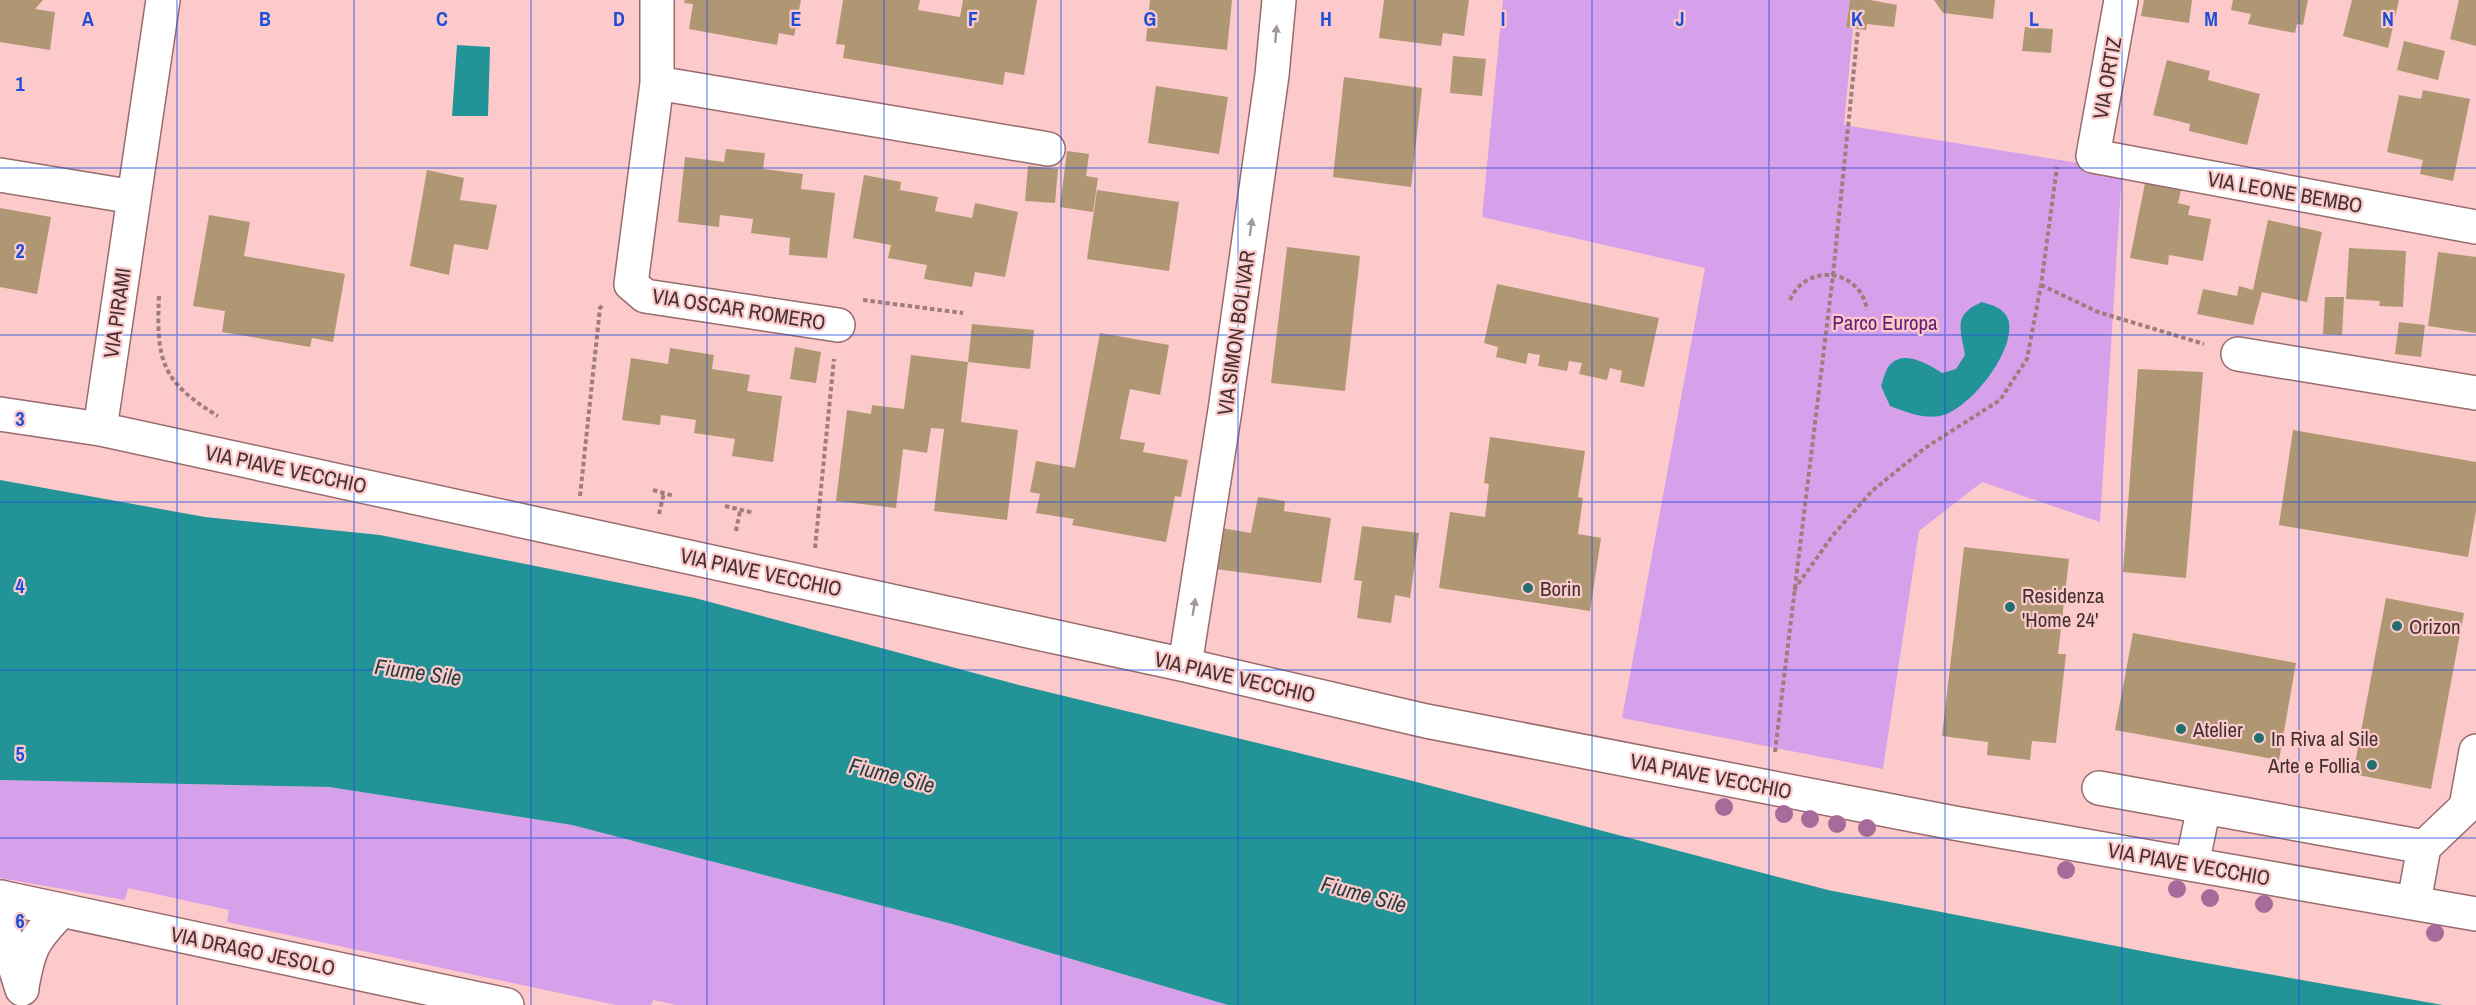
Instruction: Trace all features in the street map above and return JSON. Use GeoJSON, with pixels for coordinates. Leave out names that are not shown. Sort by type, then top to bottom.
{"type":"FeatureCollection","features":[{"type":"Feature","properties":{"kind":"street","name":"VIA PIRAMI"},"geometry":{"type":"LineString","coordinates":[[100,429],[163,0]]}},
{"type":"Feature","properties":{"kind":"street","name":"VIA OSCAR ROMERO"},"geometry":{"type":"LineString","coordinates":[[657,0],[657,83],[631,284],[645,296],[838,325]]}},
{"type":"Feature","properties":{"kind":"street","name":"VIA SIMON BOLIVAR"},"geometry":{"type":"LineString","coordinates":[[1185,664],[1225,410],[1272,75],[1280,0]]}},
{"type":"Feature","properties":{"kind":"street","name":"VIA ORTIZ"},"geometry":{"type":"LineString","coordinates":[[2093,156],[2121,0]]}},
{"type":"Feature","properties":{"kind":"street"},"geometry":{"type":"LineString","coordinates":[[657,83],[1048,149]]}},
{"type":"Feature","properties":{"kind":"street","name":"VIA LEONE BEMBO"},"geometry":{"type":"LineString","coordinates":[[2093,156],[2476,227]]}},
{"type":"Feature","properties":{"kind":"street"},"geometry":{"type":"LineString","coordinates":[[0,175],[134,197]]}},
{"type":"Feature","properties":{"kind":"street"},"geometry":{"type":"LineString","coordinates":[[2238,354],[2476,393]]}},
{"type":"Feature","properties":{"kind":"street","name":"VIA PIAVE VECCHIO"},"geometry":{"type":"LineString","coordinates":[[0,414],[100,429],[1185,664],[1426,721],[1954,824],[2476,914]]}},
{"type":"Feature","properties":{"kind":"street"},"geometry":{"type":"LineString","coordinates":[[2414,902],[2424,847],[2466,807],[2476,751]]}},
{"type":"Feature","properties":{"kind":"street"},"geometry":{"type":"LineString","coordinates":[[2098,788],[2424,847]]}},
{"type":"Feature","properties":{"kind":"street"},"geometry":{"type":"LineString","coordinates":[[2192,864],[2204,807]]}},
{"type":"Feature","properties":{"kind":"street"},"geometry":{"type":"LineString","coordinates":[[1,897],[2,923],[26,997]]}},
{"type":"Feature","properties":{"kind":"street","name":"VIA DRAGO JESOLO"},"geometry":{"type":"LineString","coordinates":[[1,897],[507,1005]]}},
{"type":"Feature","properties":{"kind":"street"},"geometry":{"type":"LineString","coordinates":[[26,997],[28,955],[36,937],[61,910]]}},
{"type":"Feature","properties":{"kind":"street"},"geometry":{"type":"LineString","coordinates":[[0,960],[26,997]]}},
{"type":"Feature","properties":{"kind":"path"},"geometry":{"type":"LineString","coordinates":[[1774,759],[1833,275],[1858,29]]}},
{"type":"Feature","properties":{"kind":"path"},"geometry":{"type":"LineString","coordinates":[[1794,590],[1833,535],[1872,491],[1925,448],[2000,400],[2027,359],[2041,285],[2060,151],[2093,156]]}},
{"type":"Feature","properties":{"kind":"path"},"geometry":{"type":"LineString","coordinates":[[1790,300],[1799,285],[1812,277],[1833,275],[1848,280],[1858,289],[1864,297],[1867,310]]}},
{"type":"Feature","properties":{"kind":"path"},"geometry":{"type":"LineString","coordinates":[[579,503],[600,308],[631,284]]}},
{"type":"Feature","properties":{"kind":"path"},"geometry":{"type":"LineString","coordinates":[[2041,285],[2098,312],[2238,354]]}},
{"type":"Feature","properties":{"kind":"path"},"geometry":{"type":"LineString","coordinates":[[159,289],[157,335],[165,366],[172,377],[200,405],[221,417]]}},
{"type":"Feature","properties":{"kind":"path"},"geometry":{"type":"LineString","coordinates":[[814,555],[840,297],[963,313]]}},
{"type":"Feature","properties":{"kind":"path"},"geometry":{"type":"LineString","coordinates":[[654,490],[674,496]]}},
{"type":"Feature","properties":{"kind":"path"},"geometry":{"type":"LineString","coordinates":[[657,521],[664,493]]}},
{"type":"Feature","properties":{"kind":"path"},"geometry":{"type":"LineString","coordinates":[[725,506],[754,513]]}},
{"type":"Feature","properties":{"kind":"path"},"geometry":{"type":"LineString","coordinates":[[734,537],[740,511]]}},
{"type":"Feature","properties":{"kind":"green space","name":"Parco Europa"},"geometry":{"type":"Polygon","coordinates":[[[1503,0],[1850,0],[1846,27],[1853,28],[1844,125],[2122,170],[2100,522],[1982,482],[1919,531],[1883,769],[1622,718],[1705,268],[1482,217],[1503,0]]]}},
{"type":"Feature","properties":{"kind":"green space"},"geometry":{"type":"Polygon","coordinates":[[[0,780],[329,787],[572,825],[952,924],[1228,1005],[676,1005],[653,1000],[651,1005],[616,1005],[227,922],[229,910],[128,888],[125,900],[0,878],[0,780]]]}},
{"type":"Feature","properties":{"kind":"water"},"geometry":{"type":"Polygon","coordinates":[[[457,45],[490,47],[488,116],[452,116],[457,45]]]}},
{"type":"Feature","properties":{"kind":"water"},"geometry":{"type":"Polygon","coordinates":[[[1982,302],[2004,312],[2008,319],[2009,332],[1999,362],[1977,391],[1952,412],[1940,416],[1921,416],[1890,406],[1881,386],[1888,367],[1894,361],[1908,358],[1922,362],[1942,373],[1956,369],[1965,355],[1961,330],[1962,318],[1972,307],[1982,302]]]}},
{"type":"Feature","properties":{"kind":"water","name":"Fiume Sile"},"geometry":{"type":"Polygon","coordinates":[[[0,480],[205,517],[380,535],[695,598],[1019,685],[1405,779],[1828,890],[2183,959],[2443,1005],[1228,1005],[952,924],[572,825],[329,787],[0,780],[0,480]]]}},
{"type":"Feature","properties":{"kind":"building"},"geometry":{"type":"Polygon","coordinates":[[[0,0],[43,0],[35,9],[55,12],[50,50],[0,42],[0,0]]]}},
{"type":"Feature","properties":{"kind":"building"},"geometry":{"type":"Polygon","coordinates":[[[685,0],[801,0],[794,36],[779,33],[777,45],[689,29],[693,4],[684,3],[685,0]]]}},
{"type":"Feature","properties":{"kind":"building"},"geometry":{"type":"Polygon","coordinates":[[[843,0],[920,0],[918,10],[960,17],[963,0],[1037,0],[1024,75],[1005,72],[1003,85],[843,58],[845,45],[836,44],[843,0]]]}},
{"type":"Feature","properties":{"kind":"building"},"geometry":{"type":"Polygon","coordinates":[[[1150,0],[1232,0],[1227,50],[1146,41],[1150,0]]]}},
{"type":"Feature","properties":{"kind":"building"},"geometry":{"type":"Polygon","coordinates":[[[1384,0],[1469,0],[1464,36],[1443,33],[1441,46],[1379,38],[1384,0]]]}},
{"type":"Feature","properties":{"kind":"building"},"geometry":{"type":"Polygon","coordinates":[[[1850,0],[1870,0],[1897,5],[1894,27],[1867,24],[1866,30],[1846,27],[1850,0]]]}},
{"type":"Feature","properties":{"kind":"building"},"geometry":{"type":"Polygon","coordinates":[[[1934,0],[1995,0],[1993,19],[1943,13],[1934,0]]]}},
{"type":"Feature","properties":{"kind":"building"},"geometry":{"type":"Polygon","coordinates":[[[2144,0],[2192,0],[2189,23],[2141,16],[2144,0]]]}},
{"type":"Feature","properties":{"kind":"building"},"geometry":{"type":"Polygon","coordinates":[[[2233,0],[2308,0],[2303,25],[2297,24],[2295,33],[2248,24],[2251,14],[2231,10],[2233,0]]]}},
{"type":"Feature","properties":{"kind":"building"},"geometry":{"type":"Polygon","coordinates":[[[2352,0],[2399,0],[2388,48],[2343,36],[2352,0]]]}},
{"type":"Feature","properties":{"kind":"building"},"geometry":{"type":"Polygon","coordinates":[[[2459,0],[2476,0],[2476,46],[2450,39],[2459,0]]]}},
{"type":"Feature","properties":{"kind":"building"},"geometry":{"type":"Polygon","coordinates":[[[2025,27],[2053,29],[2051,53],[2022,51],[2025,27]]]}},
{"type":"Feature","properties":{"kind":"building"},"geometry":{"type":"Polygon","coordinates":[[[2404,41],[2445,51],[2438,80],[2397,70],[2404,41]]]}},
{"type":"Feature","properties":{"kind":"building"},"geometry":{"type":"Polygon","coordinates":[[[1453,56],[1486,59],[1482,96],[1450,93],[1453,56]]]}},
{"type":"Feature","properties":{"kind":"building"},"geometry":{"type":"Polygon","coordinates":[[[2167,60],[2210,71],[2208,80],[2260,94],[2247,145],[2189,131],[2190,124],[2153,115],[2167,60]]]}},
{"type":"Feature","properties":{"kind":"building"},"geometry":{"type":"Polygon","coordinates":[[[1344,77],[1422,88],[1411,187],[1333,177],[1344,77]]]}},
{"type":"Feature","properties":{"kind":"building"},"geometry":{"type":"Polygon","coordinates":[[[1156,86],[1228,97],[1219,154],[1148,143],[1156,86]]]}},
{"type":"Feature","properties":{"kind":"building"},"geometry":{"type":"Polygon","coordinates":[[[2423,90],[2470,99],[2453,181],[2420,174],[2423,160],[2387,152],[2399,95],[2421,99],[2423,90]]]}},
{"type":"Feature","properties":{"kind":"building"},"geometry":{"type":"Polygon","coordinates":[[[726,149],[765,153],[763,169],[803,174],[801,189],[835,193],[827,258],[789,255],[790,238],[751,233],[753,219],[720,215],[719,227],[678,222],[685,157],[724,162],[726,149]]]}},
{"type":"Feature","properties":{"kind":"building"},"geometry":{"type":"Polygon","coordinates":[[[1067,151],[1089,154],[1086,176],[1098,178],[1093,212],[1060,207],[1067,151]]]}},
{"type":"Feature","properties":{"kind":"building"},"geometry":{"type":"Polygon","coordinates":[[[1028,166],[1058,169],[1055,203],[1025,201],[1028,166]]]}},
{"type":"Feature","properties":{"kind":"building"},"geometry":{"type":"Polygon","coordinates":[[[427,170],[464,178],[460,200],[497,205],[488,250],[454,244],[449,275],[410,266],[427,170]]]}},
{"type":"Feature","properties":{"kind":"building"},"geometry":{"type":"Polygon","coordinates":[[[864,175],[901,182],[900,190],[938,197],[935,211],[972,218],[975,203],[1018,212],[1005,277],[975,272],[972,287],[924,279],[927,265],[888,258],[891,245],[853,238],[864,175]]]}},
{"type":"Feature","properties":{"kind":"building"},"geometry":{"type":"Polygon","coordinates":[[[2145,183],[2181,190],[2178,203],[2190,206],[2188,215],[2211,219],[2203,261],[2169,255],[2168,265],[2130,258],[2145,183]]]}},
{"type":"Feature","properties":{"kind":"building"},"geometry":{"type":"Polygon","coordinates":[[[1097,190],[1179,202],[1169,271],[1087,259],[1097,190]]]}},
{"type":"Feature","properties":{"kind":"building"},"geometry":{"type":"Polygon","coordinates":[[[0,208],[51,217],[37,294],[0,287],[0,208]]]}},
{"type":"Feature","properties":{"kind":"building"},"geometry":{"type":"Polygon","coordinates":[[[209,215],[250,222],[244,256],[345,274],[333,342],[312,338],[310,347],[222,332],[225,311],[193,306],[209,215]]]}},
{"type":"Feature","properties":{"kind":"building"},"geometry":{"type":"Polygon","coordinates":[[[2268,220],[2322,232],[2307,302],[2262,292],[2253,325],[2197,314],[2203,289],[2237,296],[2239,286],[2253,290],[2268,220]]]}},
{"type":"Feature","properties":{"kind":"building"},"geometry":{"type":"Polygon","coordinates":[[[1287,247],[1360,256],[1345,391],[1271,383],[1287,247]]]}},
{"type":"Feature","properties":{"kind":"building"},"geometry":{"type":"Polygon","coordinates":[[[2349,248],[2406,251],[2403,307],[2379,306],[2380,301],[2346,299],[2349,248]]]}},
{"type":"Feature","properties":{"kind":"building"},"geometry":{"type":"Polygon","coordinates":[[[2438,252],[2476,257],[2476,333],[2428,326],[2438,252]]]}},
{"type":"Feature","properties":{"kind":"building"},"geometry":{"type":"Polygon","coordinates":[[[1497,284],[1659,318],[1644,387],[1620,382],[1622,371],[1610,368],[1607,380],[1579,374],[1582,363],[1569,361],[1567,371],[1538,366],[1540,355],[1528,353],[1526,364],[1496,357],[1498,347],[1484,343],[1497,284]]]}},
{"type":"Feature","properties":{"kind":"building"},"geometry":{"type":"Polygon","coordinates":[[[2325,297],[2344,297],[2342,335],[2323,334],[2325,297]]]}},
{"type":"Feature","properties":{"kind":"building"},"geometry":{"type":"Polygon","coordinates":[[[2399,322],[2425,325],[2421,357],[2395,354],[2399,322]]]}},
{"type":"Feature","properties":{"kind":"building"},"geometry":{"type":"Polygon","coordinates":[[[972,324],[1034,330],[1030,369],[968,362],[972,324]]]}},
{"type":"Feature","properties":{"kind":"building"},"geometry":{"type":"Polygon","coordinates":[[[1100,333],[1169,345],[1160,395],[1130,389],[1120,439],[1145,443],[1143,452],[1188,460],[1181,497],[1175,496],[1166,542],[1072,525],[1074,519],[1036,513],[1040,494],[1030,492],[1036,461],[1075,468],[1100,333]]]}},
{"type":"Feature","properties":{"kind":"building"},"geometry":{"type":"Polygon","coordinates":[[[795,347],[821,352],[816,383],[790,379],[795,347]]]}},
{"type":"Feature","properties":{"kind":"building"},"geometry":{"type":"Polygon","coordinates":[[[670,348],[714,355],[712,369],[750,375],[747,391],[782,396],[773,462],[732,456],[735,439],[694,433],[696,420],[661,415],[660,425],[622,420],[631,358],[668,364],[670,348]]]}},
{"type":"Feature","properties":{"kind":"building"},"geometry":{"type":"Polygon","coordinates":[[[911,355],[968,362],[961,422],[1018,430],[1007,520],[934,511],[944,429],[931,428],[927,453],[903,449],[896,508],[836,501],[847,410],[871,414],[872,405],[904,409],[911,355]]]}},
{"type":"Feature","properties":{"kind":"building"},"geometry":{"type":"Polygon","coordinates":[[[2138,369],[2203,372],[2186,578],[2123,572],[2138,369]]]}},
{"type":"Feature","properties":{"kind":"building"},"geometry":{"type":"Polygon","coordinates":[[[2293,430],[2476,462],[2476,511],[2468,557],[2279,525],[2293,430]]]}},
{"type":"Feature","properties":{"kind":"building"},"geometry":{"type":"Polygon","coordinates":[[[1490,437],[1585,451],[1578,497],[1583,498],[1578,534],[1601,538],[1590,611],[1439,588],[1450,512],[1485,517],[1489,484],[1484,483],[1490,437]]]}},
{"type":"Feature","properties":{"kind":"building"},"geometry":{"type":"Polygon","coordinates":[[[1258,497],[1285,501],[1284,511],[1331,518],[1321,583],[1216,569],[1221,528],[1251,533],[1258,497]]]}},
{"type":"Feature","properties":{"kind":"building"},"geometry":{"type":"Polygon","coordinates":[[[1362,526],[1419,533],[1410,598],[1395,595],[1391,623],[1357,618],[1362,581],[1354,580],[1362,526]]]}},
{"type":"Feature","properties":{"kind":"building","name":"Residenza 'Home 24'"},"geometry":{"type":"Polygon","coordinates":[[[1964,547],[2069,559],[2058,654],[2066,654],[2056,743],[2032,741],[2030,760],[1987,755],[1988,742],[1942,736],[1964,547]]]}},
{"type":"Feature","properties":{"kind":"building"},"geometry":{"type":"Polygon","coordinates":[[[2386,598],[2464,613],[2431,789],[2353,774],[2386,598]]]}},
{"type":"Feature","properties":{"kind":"building"},"geometry":{"type":"Polygon","coordinates":[[[2133,633],[2296,663],[2279,760],[2115,730],[2133,633]]]}},
{"type":"Feature","properties":{"kind":"place","name":"Borin"},"geometry":{"type":"Point","coordinates":[1528,588]}},
{"type":"Feature","properties":{"kind":"place","name":"Residenza 'Home 24'"},"geometry":{"type":"Point","coordinates":[2010,607]}},
{"type":"Feature","properties":{"kind":"place","name":"Orizon"},"geometry":{"type":"Point","coordinates":[2397,626]}},
{"type":"Feature","properties":{"kind":"place","name":"Atelier"},"geometry":{"type":"Point","coordinates":[2181,729]}},
{"type":"Feature","properties":{"kind":"place","name":"In Riva al Sile"},"geometry":{"type":"Point","coordinates":[2259,738]}},
{"type":"Feature","properties":{"kind":"place","name":"Arte e Follia"},"geometry":{"type":"Point","coordinates":[2372,765]}}]}
